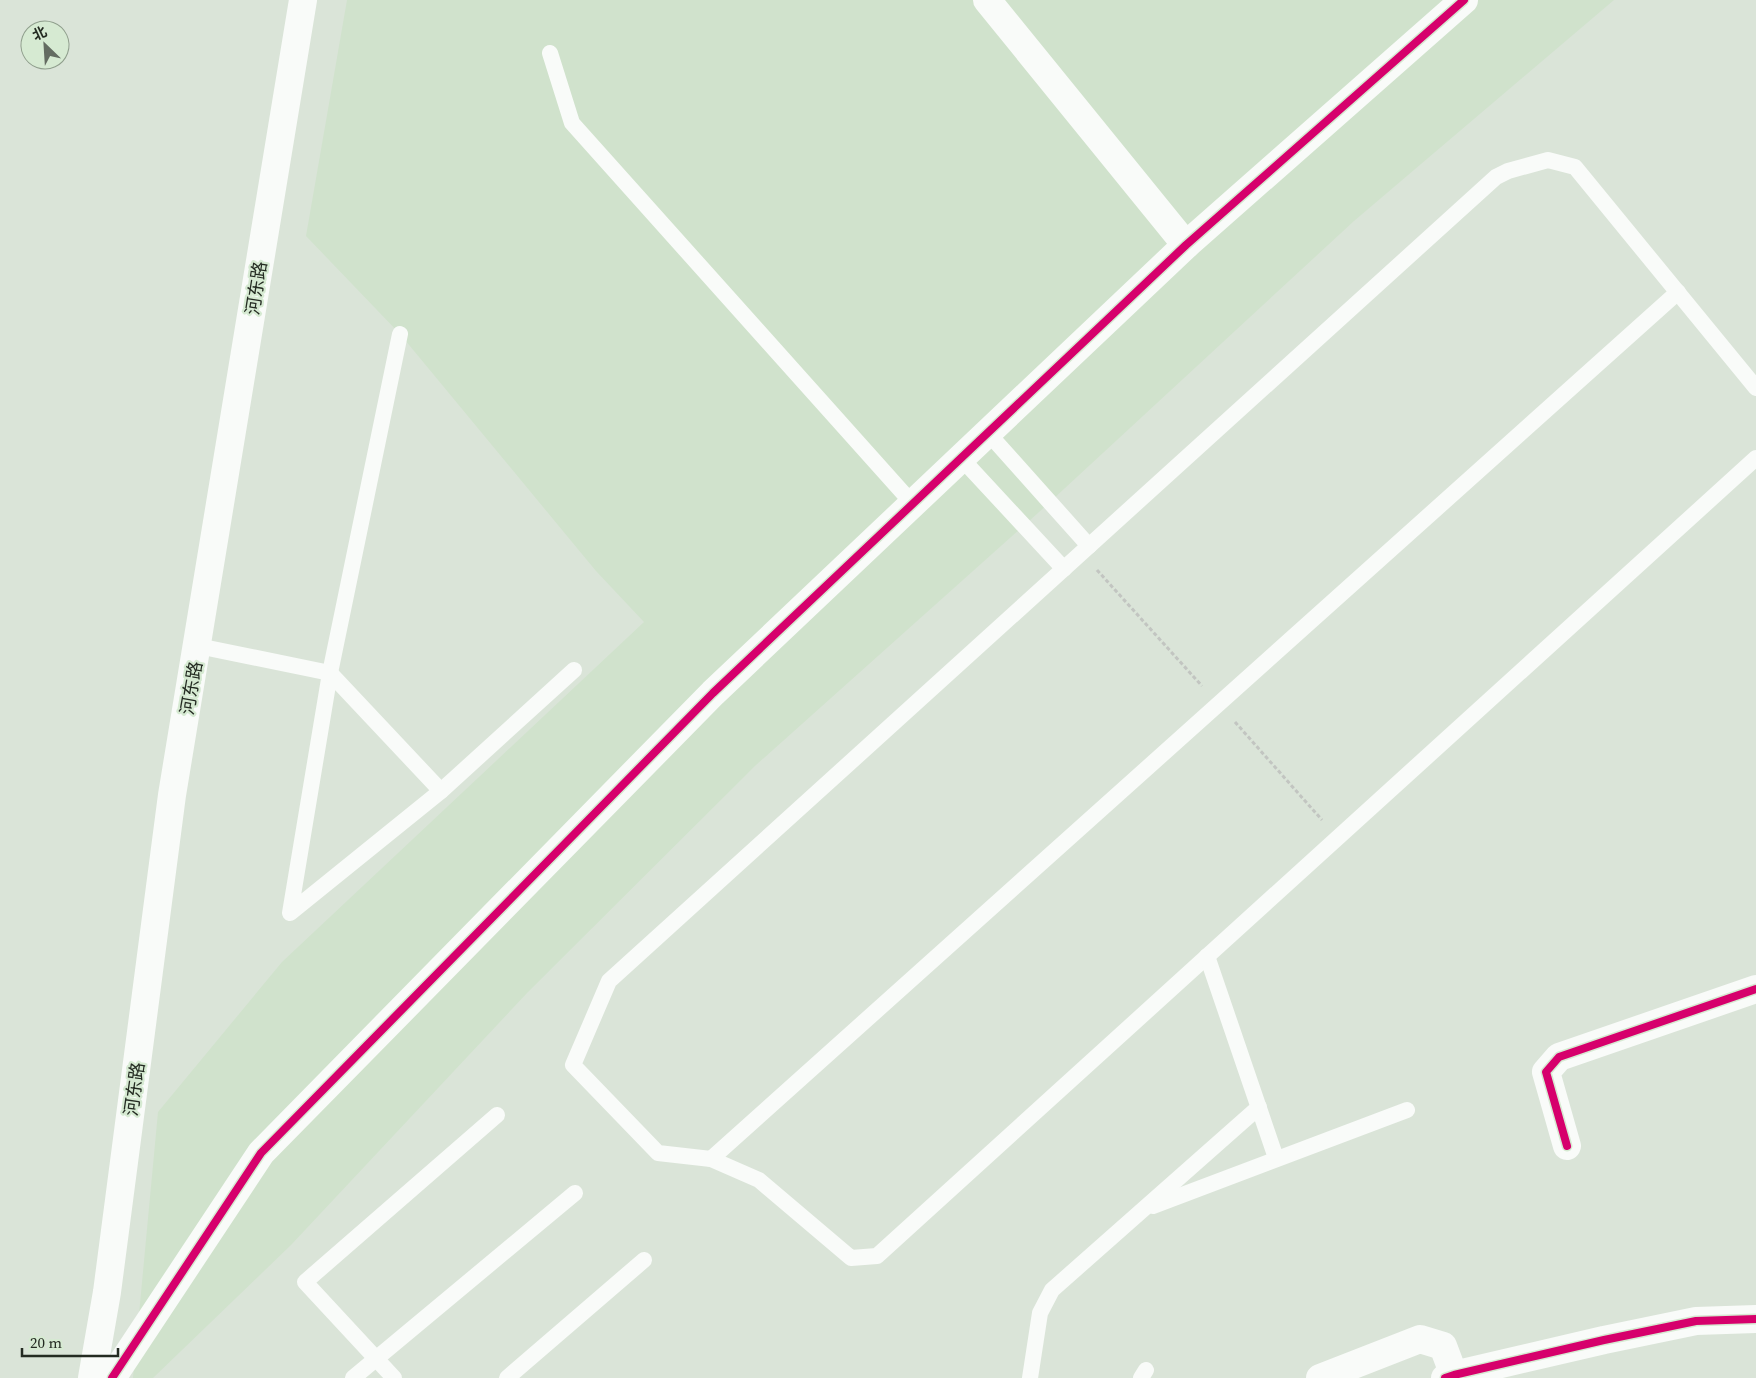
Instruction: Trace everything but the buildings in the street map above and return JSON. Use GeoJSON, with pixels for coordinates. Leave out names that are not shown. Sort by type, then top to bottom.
{"type":"FeatureCollection","features":[{"type":"Feature","properties":{"kind":"street","name":"河东路"},"geometry":{"type":"LineString","coordinates":[[92,1378],[108,1282],[172,795],[303,0]]}},
{"type":"Feature","properties":{"kind":"street"},"geometry":{"type":"LineString","coordinates":[[987,0],[1186,245]]}},
{"type":"Feature","properties":{"kind":"street"},"geometry":{"type":"LineString","coordinates":[[112,1378],[260,1153],[713,693],[1186,245],[1464,0]]}},
{"type":"Feature","properties":{"kind":"street"},"geometry":{"type":"LineString","coordinates":[[1567,1146],[1546,1072],[1559,1056],[1756,989]]}},
{"type":"Feature","properties":{"kind":"street"},"geometry":{"type":"LineString","coordinates":[[1320,1378],[1420,1340],[1443,1346],[1451,1377],[1604,1340],[1696,1321],[1756,1319]]}},
{"type":"Feature","properties":{"kind":"lane"},"geometry":{"type":"LineString","coordinates":[[550,53],[572,123],[913,504]]}},
{"type":"Feature","properties":{"kind":"lane"},"geometry":{"type":"LineString","coordinates":[[1756,388],[1575,167],[1548,160],[1508,171],[1496,177],[609,981],[573,1065],[658,1153],[711,1159],[759,1180],[851,1258],[877,1256],[1756,458]]}},
{"type":"Feature","properties":{"kind":"lane"},"geometry":{"type":"LineString","coordinates":[[711,1159],[1678,292]]}},
{"type":"Feature","properties":{"kind":"lane"},"geometry":{"type":"LineString","coordinates":[[400,334],[330,673],[290,913],[441,791],[574,670]]}},
{"type":"Feature","properties":{"kind":"lane"},"geometry":{"type":"LineString","coordinates":[[988,433],[1089,546]]}},
{"type":"Feature","properties":{"kind":"lane"},"geometry":{"type":"LineString","coordinates":[[962,458],[1064,569]]}},
{"type":"Feature","properties":{"kind":"lane"},"geometry":{"type":"LineString","coordinates":[[198,646],[330,673],[441,791]]}},
{"type":"Feature","properties":{"kind":"lane"},"geometry":{"type":"LineString","coordinates":[[1207,956],[1276,1158]]}},
{"type":"Feature","properties":{"kind":"lane"},"geometry":{"type":"LineString","coordinates":[[1030,1378],[1040,1313],[1052,1290],[1259,1107]]}},
{"type":"Feature","properties":{"kind":"lane"},"geometry":{"type":"LineString","coordinates":[[1141,1211],[1276,1158],[1407,1110]]}},
{"type":"Feature","properties":{"kind":"lane"},"geometry":{"type":"LineString","coordinates":[[394,1378],[306,1282],[497,1115]]}},
{"type":"Feature","properties":{"kind":"lane"},"geometry":{"type":"LineString","coordinates":[[353,1378],[575,1193]]}},
{"type":"Feature","properties":{"kind":"lane"},"geometry":{"type":"LineString","coordinates":[[507,1378],[644,1260]]}},
{"type":"Feature","properties":{"kind":"shaded area"},"geometry":{"type":"Polygon","coordinates":[[[347,0],[1614,0],[1354,221],[1038,513],[756,765],[528,992],[291,1245],[153,1378],[133,1378],[158,1112],[282,962],[644,622],[596,571],[400,334],[306,236],[347,0]]]}},
{"type":"Feature","properties":{"kind":"cycle path"},"geometry":{"type":"LineString","coordinates":[[112,1378],[261,1153],[713,693],[1186,245],[1464,0]]}},
{"type":"Feature","properties":{"kind":"cycle path"},"geometry":{"type":"LineString","coordinates":[[1567,1146],[1546,1072],[1559,1057],[1756,989]]}},
{"type":"Feature","properties":{"kind":"cycle path"},"geometry":{"type":"LineString","coordinates":[[1445,1378],[1604,1340],[1696,1321],[1756,1319]]}}]}
